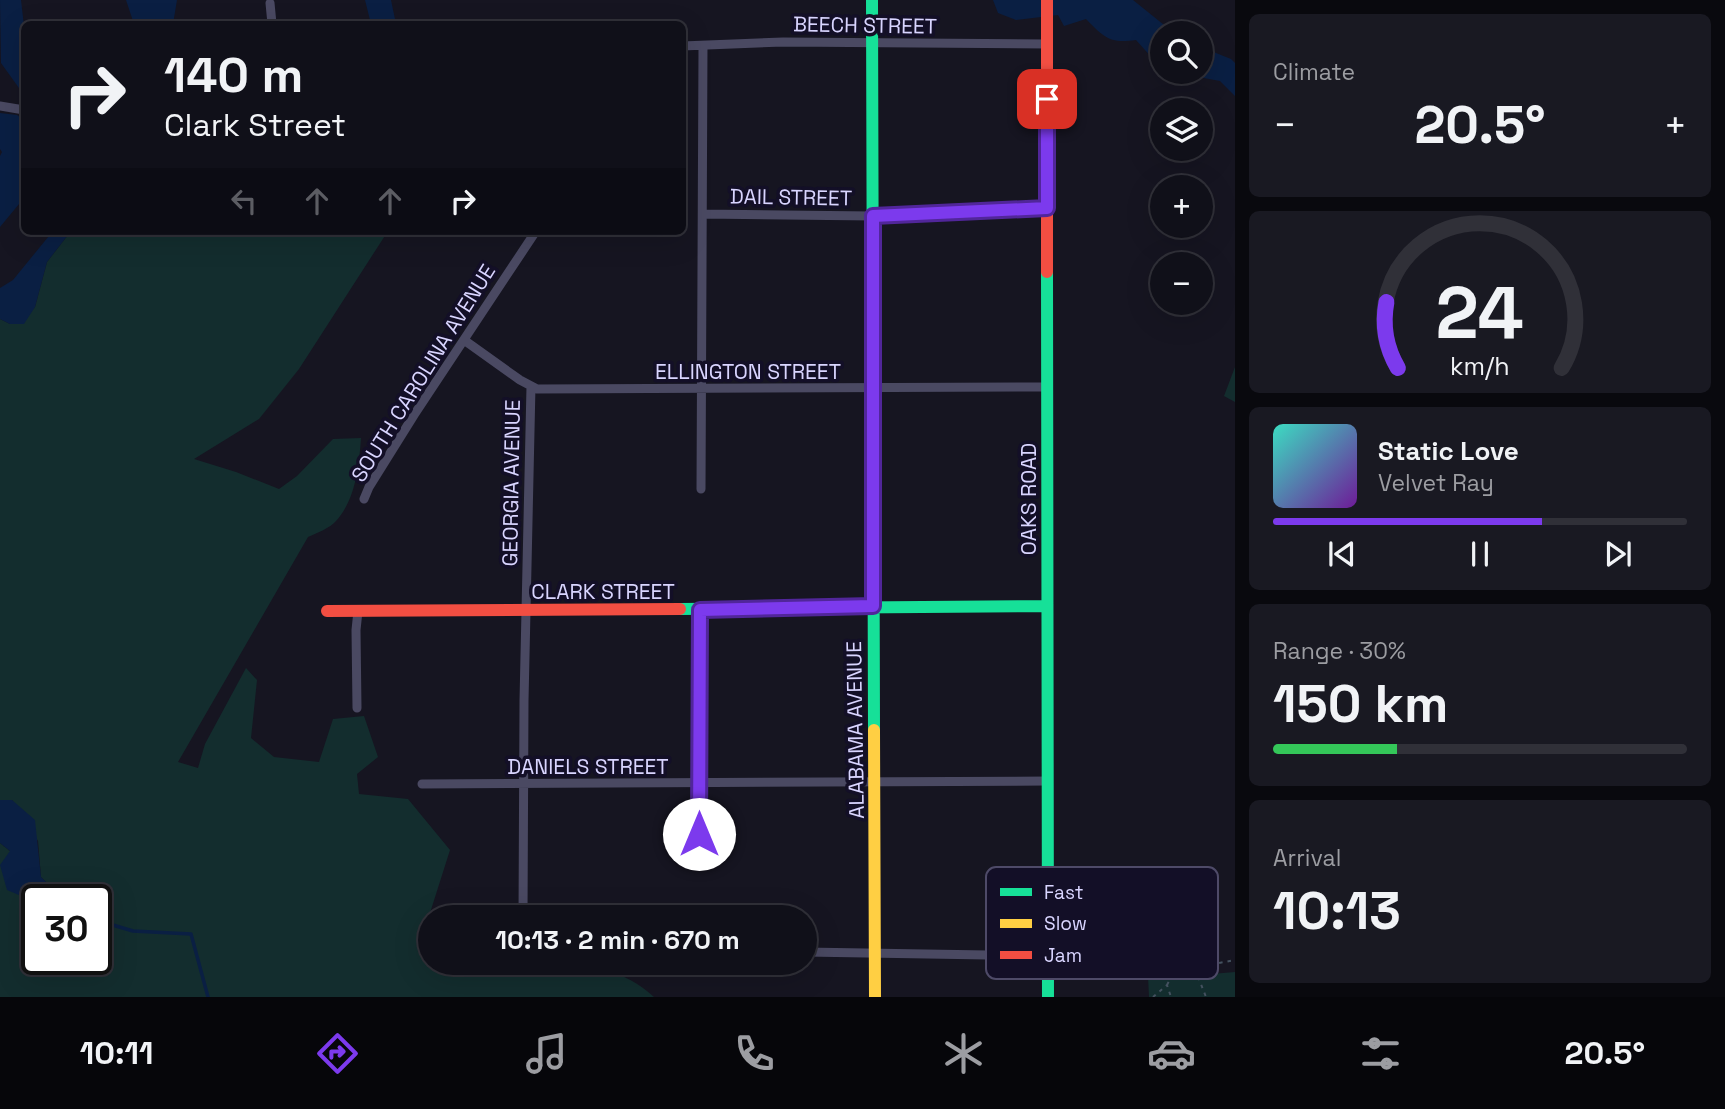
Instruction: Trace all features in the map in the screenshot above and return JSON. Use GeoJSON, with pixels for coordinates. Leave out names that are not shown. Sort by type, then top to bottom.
{"type":"FeatureCollection","features":[{"type":"Feature","properties":{"kind":"street","name":"ALABAMA AVENUE"},"geometry":{"type":"LineString","coordinates":[[872,0],[875,997]]}},
{"type":"Feature","properties":{"kind":"street","name":"OAKS ROAD"},"geometry":{"type":"LineString","coordinates":[[1047,0],[1048,867]]}},
{"type":"Feature","properties":{"kind":"street"},"geometry":{"type":"LineString","coordinates":[[270,3],[272,21]]}},
{"type":"Feature","properties":{"kind":"street","name":"BEECH STREET"},"geometry":{"type":"LineString","coordinates":[[686,46],[783,42],[1047,44]]}},
{"type":"Feature","properties":{"kind":"street"},"geometry":{"type":"LineString","coordinates":[[701,489],[703,46]]}},
{"type":"Feature","properties":{"kind":"street"},"geometry":{"type":"LineString","coordinates":[[0,106],[21,110]]}},
{"type":"Feature","properties":{"kind":"street","name":"DAIL STREET"},"geometry":{"type":"LineString","coordinates":[[703,214],[873,216],[1047,208]]}},
{"type":"Feature","properties":{"kind":"street","name":"SOUTH CAROLINA AVENUE"},"geometry":{"type":"LineString","coordinates":[[365,499],[369,487],[407,425],[533,235]]}},
{"type":"Feature","properties":{"kind":"street","name":"ELLINGTON STREET"},"geometry":{"type":"LineString","coordinates":[[464,340],[537,389],[1047,387]]}},
{"type":"Feature","properties":{"kind":"street","name":"GEORGIA AVENUE"},"geometry":{"type":"LineString","coordinates":[[523,905],[531,386]]}},
{"type":"Feature","properties":{"kind":"street","name":"CLARK STREET"},"geometry":{"type":"LineString","coordinates":[[327,611],[1048,606]]}},
{"type":"Feature","properties":{"kind":"street"},"geometry":{"type":"LineString","coordinates":[[699,859],[700,610]]}},
{"type":"Feature","properties":{"kind":"street"},"geometry":{"type":"LineString","coordinates":[[357,708],[358,611]]}},
{"type":"Feature","properties":{"kind":"street","name":"DANIELS STREET"},"geometry":{"type":"LineString","coordinates":[[422,784],[1048,781]]}},
{"type":"Feature","properties":{"kind":"street"},"geometry":{"type":"LineString","coordinates":[[817,953],[986,955]]}},
{"type":"Feature","properties":{"kind":"street","name":"OAKS ROAD"},"geometry":{"type":"LineString","coordinates":[[1048,979],[1048,997]]}},
{"type":"Feature","properties":{"kind":"path"},"geometry":{"type":"LineString","coordinates":[[1153,997],[1170,979]]}},
{"type":"Feature","properties":{"kind":"path"},"geometry":{"type":"LineString","coordinates":[[1199,979],[1206,997]]}},
{"type":"Feature","properties":{"kind":"path"},"geometry":{"type":"LineString","coordinates":[[1167,985],[1171,997]]}},
{"type":"Feature","properties":{"kind":"green space"},"geometry":{"type":"Polygon","coordinates":[[[68,235],[385,235],[299,369],[259,419],[194,459],[279,489],[297,476],[333,439],[361,438],[355,481],[343,512],[330,526],[308,537],[178,762],[198,768],[205,744],[246,668],[257,680],[251,738],[274,757],[319,762],[333,719],[364,716],[378,757],[357,774],[359,794],[408,799],[450,850],[433,905],[418,905],[418,975],[618,975],[642,987],[654,997],[0,997],[0,843],[10,851],[21,897],[21,975],[112,975],[112,884],[48,884],[41,877],[38,841],[12,800],[0,800],[0,319],[10,324],[35,307],[47,262],[68,235]]]}},
{"type":"Feature","properties":{"kind":"green space"},"geometry":{"type":"Polygon","coordinates":[[[1235,367],[1235,402],[1224,396],[1235,367]]]}},
{"type":"Feature","properties":{"kind":"green space"},"geometry":{"type":"Polygon","coordinates":[[[1235,972],[1235,997],[1149,997],[1148,979],[1218,979],[1218,973],[1235,972]]]}},
{"type":"Feature","properties":{"kind":"water"},"geometry":{"type":"Polygon","coordinates":[[[0,0],[21,0],[23,21],[21,21],[21,91],[1,63],[0,0]]]}},
{"type":"Feature","properties":{"kind":"water"},"geometry":{"type":"Polygon","coordinates":[[[126,0],[177,0],[174,21],[133,21],[126,0]]]}},
{"type":"Feature","properties":{"kind":"water"},"geometry":{"type":"Polygon","coordinates":[[[365,0],[391,0],[395,21],[370,21],[365,0]]]}},
{"type":"Feature","properties":{"kind":"water"},"geometry":{"type":"Polygon","coordinates":[[[993,0],[1133,0],[1159,21],[1150,21],[1150,56],[1136,40],[1119,41],[1108,38],[1086,19],[1064,26],[1058,15],[1016,20],[998,13],[993,0]]]}},
{"type":"Feature","properties":{"kind":"water"},"geometry":{"type":"Polygon","coordinates":[[[1213,52],[1235,63],[1235,96],[1220,81],[1213,80],[1213,52]]]}},
{"type":"Feature","properties":{"kind":"water"},"geometry":{"type":"Polygon","coordinates":[[[0,113],[17,115],[21,118],[21,202],[0,227],[2,152],[0,113]]]}},
{"type":"Feature","properties":{"kind":"water"},"geometry":{"type":"Polygon","coordinates":[[[50,235],[68,235],[47,262],[35,307],[24,324],[10,324],[0,319],[0,288],[13,280],[50,235]]]}},
{"type":"Feature","properties":{"kind":"water"},"geometry":{"type":"Polygon","coordinates":[[[0,800],[12,800],[35,820],[41,877],[48,884],[21,884],[21,901],[19,895],[7,890],[0,865],[10,851],[0,843],[0,800]]]}},
{"type":"Feature","properties":{"kind":"waterway"},"geometry":{"type":"LineString","coordinates":[[112,925],[133,931],[191,934],[208,997]]}},
{"type":"Feature","properties":{"kind":"traffic: fast"},"geometry":{"type":"LineString","coordinates":[[872,0],[874,730]]}},
{"type":"Feature","properties":{"kind":"traffic: fast"},"geometry":{"type":"LineString","coordinates":[[1047,272],[1048,867]]}},
{"type":"Feature","properties":{"kind":"traffic: fast"},"geometry":{"type":"LineString","coordinates":[[680,609],[1047,606]]}},
{"type":"Feature","properties":{"kind":"traffic: fast"},"geometry":{"type":"LineString","coordinates":[[1048,979],[1048,997]]}},
{"type":"Feature","properties":{"kind":"traffic: slow"},"geometry":{"type":"LineString","coordinates":[[874,730],[875,997]]}},
{"type":"Feature","properties":{"kind":"traffic: jam"},"geometry":{"type":"LineString","coordinates":[[1047,0],[1047,272]]}},
{"type":"Feature","properties":{"kind":"traffic: jam"},"geometry":{"type":"LineString","coordinates":[[327,611],[680,609]]}},
{"type":"Feature","properties":{"kind":"route"},"geometry":{"type":"LineString","coordinates":[[699,834],[700,610],[873,606],[873,216],[1047,208],[1047,99]]}}]}
